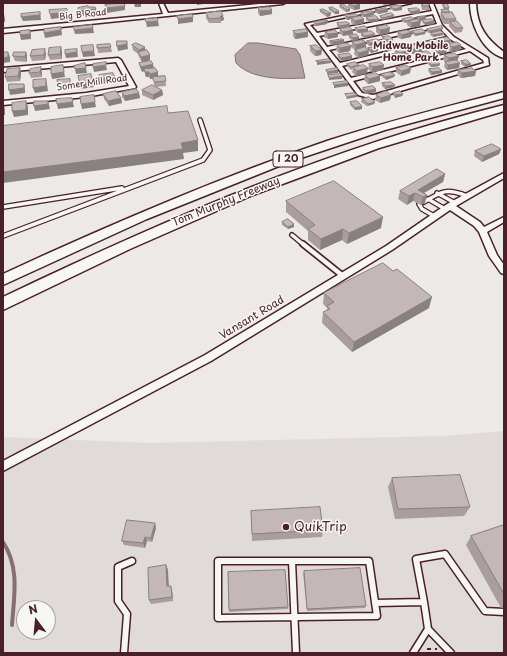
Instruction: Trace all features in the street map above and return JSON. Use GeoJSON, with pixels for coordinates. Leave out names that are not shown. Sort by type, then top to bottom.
{"type":"FeatureCollection","features":[{"type":"Feature","properties":{"kind":"highway","name":"Tom Murphy Freeway"},"geometry":{"type":"LineString","coordinates":[[3,280],[79,243],[220,184],[381,128],[504,95]]}},
{"type":"Feature","properties":{"kind":"highway","name":"Tom Murphy Freeway"},"geometry":{"type":"LineString","coordinates":[[3,304],[83,264],[155,231],[273,182],[382,142],[504,108]]}},
{"type":"Feature","properties":{"kind":"highway"},"geometry":{"type":"LineString","coordinates":[[3,272],[79,243]]}},
{"type":"Feature","properties":{"kind":"highway"},"geometry":{"type":"LineString","coordinates":[[3,311],[83,264]]}},
{"type":"Feature","properties":{"kind":"street"},"geometry":{"type":"LineString","coordinates":[[161,3],[166,14]]}},
{"type":"Feature","properties":{"kind":"street","name":"Big B Road"},"geometry":{"type":"LineString","coordinates":[[3,31],[283,3]]}},
{"type":"Feature","properties":{"kind":"street"},"geometry":{"type":"LineString","coordinates":[[410,3],[310,22],[307,24],[340,65],[360,94],[373,97],[487,64],[486,59],[469,50],[452,38],[440,25],[431,3]]}},
{"type":"Feature","properties":{"kind":"street"},"geometry":{"type":"LineString","coordinates":[[473,3],[473,18],[476,26],[491,46],[504,56]]}},
{"type":"Feature","properties":{"kind":"street"},"geometry":{"type":"LineString","coordinates":[[315,35],[434,12]]}},
{"type":"Feature","properties":{"kind":"street"},"geometry":{"type":"LineString","coordinates":[[327,49],[440,25]]}},
{"type":"Feature","properties":{"kind":"street"},"geometry":{"type":"LineString","coordinates":[[340,65],[452,38]]}},
{"type":"Feature","properties":{"kind":"street"},"geometry":{"type":"LineString","coordinates":[[349,80],[469,50]]}},
{"type":"Feature","properties":{"kind":"street","name":"Somer Mill Road"},"geometry":{"type":"LineString","coordinates":[[3,70],[118,60],[133,87],[86,95],[3,103]]}},
{"type":"Feature","properties":{"kind":"street","name":"Vansant Road"},"geometry":{"type":"LineString","coordinates":[[3,466],[208,358],[389,248],[450,206],[504,175]]}},
{"type":"Feature","properties":{"kind":"street"},"geometry":{"type":"LineString","coordinates":[[450,206],[477,224],[483,231],[493,256],[504,271]]}},
{"type":"Feature","properties":{"kind":"street"},"geometry":{"type":"LineString","coordinates":[[483,231],[504,219]]}},
{"type":"Feature","properties":{"kind":"lane"},"geometry":{"type":"LineString","coordinates":[[3,236],[207,157],[210,150],[200,120]]}},
{"type":"Feature","properties":{"kind":"lane"},"geometry":{"type":"LineString","coordinates":[[3,207],[131,187]]}},
{"type":"Feature","properties":{"kind":"lane"},"geometry":{"type":"LineString","coordinates":[[424,202],[437,193],[452,189],[467,196]]}},
{"type":"Feature","properties":{"kind":"lane"},"geometry":{"type":"LineString","coordinates":[[437,193],[450,206]]}},
{"type":"Feature","properties":{"kind":"lane"},"geometry":{"type":"LineString","coordinates":[[428,199],[450,206]]}},
{"type":"Feature","properties":{"kind":"lane"},"geometry":{"type":"LineString","coordinates":[[419,206],[434,216]]}},
{"type":"Feature","properties":{"kind":"lane"},"geometry":{"type":"LineString","coordinates":[[292,235],[343,276]]}},
{"type":"Feature","properties":{"kind":"lane"},"geometry":{"type":"LineString","coordinates":[[451,653],[428,629],[416,559],[445,554],[485,611],[504,612]]}},
{"type":"Feature","properties":{"kind":"lane"},"geometry":{"type":"LineString","coordinates":[[124,653],[127,614],[118,601],[118,567],[132,561]]}},
{"type":"Feature","properties":{"kind":"lane"},"geometry":{"type":"LineString","coordinates":[[218,561],[369,561],[375,603],[377,616],[218,618],[218,561]]}},
{"type":"Feature","properties":{"kind":"lane"},"geometry":{"type":"LineString","coordinates":[[292,561],[296,653]]}},
{"type":"Feature","properties":{"kind":"lane"},"geometry":{"type":"LineString","coordinates":[[375,603],[424,602]]}},
{"type":"Feature","properties":{"kind":"lane"},"geometry":{"type":"LineString","coordinates":[[413,653],[428,629]]}},
{"type":"Feature","properties":{"kind":"path"},"geometry":{"type":"LineString","coordinates":[[427,649],[437,649]]}},
{"type":"Feature","properties":{"kind":"shaded area"},"geometry":{"type":"Polygon","coordinates":[[[248,43],[258,43],[296,49],[300,55],[305,78],[268,77],[250,73],[243,69],[236,63],[235,55],[248,43]]]}},
{"type":"Feature","properties":{"kind":"shaded area"},"geometry":{"type":"Polygon","coordinates":[[[504,431],[504,653],[3,653],[3,437],[150,443],[443,436],[504,431]]]}},
{"type":"Feature","properties":{"kind":"building"},"geometry":{"type":"Polygon","coordinates":[[[124,3],[125,6],[106,8],[105,5],[124,3]]]}},
{"type":"Feature","properties":{"kind":"building"},"geometry":{"type":"Polygon","coordinates":[[[350,3],[358,3],[360,4],[354,6],[350,3]]]}},
{"type":"Feature","properties":{"kind":"building"},"geometry":{"type":"Polygon","coordinates":[[[422,3],[428,3],[429,6],[423,6],[422,3]]]}},
{"type":"Feature","properties":{"kind":"building"},"geometry":{"type":"Polygon","coordinates":[[[443,3],[447,3],[449,8],[445,8],[443,3]]]}},
{"type":"Feature","properties":{"kind":"building"},"geometry":{"type":"Polygon","coordinates":[[[343,4],[350,9],[347,10],[340,5],[343,4]]]}},
{"type":"Feature","properties":{"kind":"building"},"geometry":{"type":"Polygon","coordinates":[[[398,5],[402,7],[394,9],[390,7],[398,5]]]}},
{"type":"Feature","properties":{"kind":"building"},"geometry":{"type":"Polygon","coordinates":[[[88,6],[95,7],[96,9],[78,11],[78,8],[88,6]]]}},
{"type":"Feature","properties":{"kind":"building"},"geometry":{"type":"Polygon","coordinates":[[[270,7],[272,10],[260,11],[258,8],[270,7]]]}},
{"type":"Feature","properties":{"kind":"building"},"geometry":{"type":"Polygon","coordinates":[[[332,7],[339,11],[335,12],[329,8],[332,7]]]}},
{"type":"Feature","properties":{"kind":"building"},"geometry":{"type":"Polygon","coordinates":[[[417,8],[420,10],[411,12],[408,9],[417,8]]]}},
{"type":"Feature","properties":{"kind":"building"},"geometry":{"type":"Polygon","coordinates":[[[67,9],[67,12],[50,14],[49,10],[67,9]]]}},
{"type":"Feature","properties":{"kind":"building"},"geometry":{"type":"Polygon","coordinates":[[[323,9],[331,13],[327,14],[320,10],[323,9]]]}},
{"type":"Feature","properties":{"kind":"building"},"geometry":{"type":"Polygon","coordinates":[[[388,9],[378,11],[375,10],[388,9]]]}},
{"type":"Feature","properties":{"kind":"building"},"geometry":{"type":"Polygon","coordinates":[[[447,9],[450,12],[444,13],[441,10],[447,9]]]}},
{"type":"Feature","properties":{"kind":"building"},"geometry":{"type":"Polygon","coordinates":[[[221,11],[223,16],[220,16],[221,18],[209,19],[206,13],[221,11]]]}},
{"type":"Feature","properties":{"kind":"building"},"geometry":{"type":"Polygon","coordinates":[[[40,12],[40,15],[21,17],[21,14],[40,12]]]}},
{"type":"Feature","properties":{"kind":"building"},"geometry":{"type":"Polygon","coordinates":[[[374,12],[364,15],[361,13],[374,12]]]}},
{"type":"Feature","properties":{"kind":"building"},"geometry":{"type":"Polygon","coordinates":[[[452,12],[456,19],[445,19],[441,13],[452,12]]]}},
{"type":"Feature","properties":{"kind":"building"},"geometry":{"type":"Polygon","coordinates":[[[391,13],[394,15],[383,18],[380,16],[391,13]]]}},
{"type":"Feature","properties":{"kind":"building"},"geometry":{"type":"Polygon","coordinates":[[[192,14],[193,17],[178,19],[177,16],[192,14]]]}},
{"type":"Feature","properties":{"kind":"building"},"geometry":{"type":"Polygon","coordinates":[[[356,14],[358,16],[347,17],[345,15],[356,14]]]}},
{"type":"Feature","properties":{"kind":"building"},"geometry":{"type":"Polygon","coordinates":[[[360,16],[364,19],[355,21],[351,18],[360,16]]]}},
{"type":"Feature","properties":{"kind":"building"},"geometry":{"type":"Polygon","coordinates":[[[376,16],[379,19],[369,20],[366,17],[376,16]]]}},
{"type":"Feature","properties":{"kind":"building"},"geometry":{"type":"Polygon","coordinates":[[[411,17],[415,19],[406,21],[402,19],[411,17]]]}},
{"type":"Feature","properties":{"kind":"building"},"geometry":{"type":"Polygon","coordinates":[[[157,18],[158,21],[146,22],[145,19],[157,18]]]}},
{"type":"Feature","properties":{"kind":"building"},"geometry":{"type":"Polygon","coordinates":[[[417,19],[421,21],[412,23],[408,21],[417,19]]]}},
{"type":"Feature","properties":{"kind":"building"},"geometry":{"type":"Polygon","coordinates":[[[431,19],[434,21],[425,23],[422,20],[431,19]]]}},
{"type":"Feature","properties":{"kind":"building"},"geometry":{"type":"Polygon","coordinates":[[[325,20],[328,21],[316,24],[314,22],[325,20]]]}},
{"type":"Feature","properties":{"kind":"building"},"geometry":{"type":"Polygon","coordinates":[[[457,21],[463,28],[456,28],[450,22],[457,21]]]}},
{"type":"Feature","properties":{"kind":"building"},"geometry":{"type":"Polygon","coordinates":[[[347,22],[350,24],[340,26],[337,23],[347,22]]]}},
{"type":"Feature","properties":{"kind":"building"},"geometry":{"type":"Polygon","coordinates":[[[92,25],[93,28],[74,30],[74,27],[92,25]]]}},
{"type":"Feature","properties":{"kind":"building"},"geometry":{"type":"Polygon","coordinates":[[[386,25],[390,28],[380,30],[376,27],[386,25]]]}},
{"type":"Feature","properties":{"kind":"building"},"geometry":{"type":"Polygon","coordinates":[[[365,26],[368,29],[358,30],[355,28],[365,26]]]}},
{"type":"Feature","properties":{"kind":"building"},"geometry":{"type":"Polygon","coordinates":[[[442,26],[443,28],[430,31],[427,29],[442,26]]]}},
{"type":"Feature","properties":{"kind":"building"},"geometry":{"type":"Polygon","coordinates":[[[61,27],[61,30],[44,33],[44,29],[61,27]]]}},
{"type":"Feature","properties":{"kind":"building"},"geometry":{"type":"Polygon","coordinates":[[[349,27],[353,30],[343,32],[340,29],[349,27]]]}},
{"type":"Feature","properties":{"kind":"building"},"geometry":{"type":"Polygon","coordinates":[[[306,29],[308,32],[296,34],[293,31],[306,29]]]}},
{"type":"Feature","properties":{"kind":"building"},"geometry":{"type":"Polygon","coordinates":[[[422,29],[426,32],[416,34],[412,31],[422,29]]]}},
{"type":"Feature","properties":{"kind":"building"},"geometry":{"type":"Polygon","coordinates":[[[30,30],[30,34],[20,35],[20,31],[30,30]]]}},
{"type":"Feature","properties":{"kind":"building"},"geometry":{"type":"Polygon","coordinates":[[[335,30],[338,33],[328,34],[325,32],[335,30]]]}},
{"type":"Feature","properties":{"kind":"building"},"geometry":{"type":"Polygon","coordinates":[[[407,30],[412,32],[402,35],[398,32],[407,30]]]}},
{"type":"Feature","properties":{"kind":"building"},"geometry":{"type":"Polygon","coordinates":[[[371,31],[375,34],[365,36],[361,33],[371,31]]]}},
{"type":"Feature","properties":{"kind":"building"},"geometry":{"type":"Polygon","coordinates":[[[441,31],[444,33],[433,35],[431,33],[441,31]]]}},
{"type":"Feature","properties":{"kind":"building"},"geometry":{"type":"Polygon","coordinates":[[[356,34],[359,37],[353,38],[349,36],[356,34]]]}},
{"type":"Feature","properties":{"kind":"building"},"geometry":{"type":"Polygon","coordinates":[[[389,36],[393,39],[386,40],[382,37],[389,36]]]}},
{"type":"Feature","properties":{"kind":"building"},"geometry":{"type":"Polygon","coordinates":[[[447,37],[451,40],[441,42],[436,39],[447,37]]]}},
{"type":"Feature","properties":{"kind":"building"},"geometry":{"type":"Polygon","coordinates":[[[342,39],[344,40],[330,41],[342,39]]]}},
{"type":"Feature","properties":{"kind":"building"},"geometry":{"type":"Polygon","coordinates":[[[377,39],[380,42],[370,43],[367,41],[377,39]]]}},
{"type":"Feature","properties":{"kind":"building"},"geometry":{"type":"Polygon","coordinates":[[[362,40],[366,42],[356,45],[352,42],[362,40]]]}},
{"type":"Feature","properties":{"kind":"building"},"geometry":{"type":"Polygon","coordinates":[[[432,40],[436,43],[427,46],[423,43],[432,40]]]}},
{"type":"Feature","properties":{"kind":"building"},"geometry":{"type":"Polygon","coordinates":[[[117,41],[127,41],[127,44],[117,46],[117,41]]]}},
{"type":"Feature","properties":{"kind":"building"},"geometry":{"type":"Polygon","coordinates":[[[457,42],[461,45],[452,47],[448,44],[457,42]]]}},
{"type":"Feature","properties":{"kind":"building"},"geometry":{"type":"Polygon","coordinates":[[[136,43],[145,47],[139,50],[132,45],[136,43]]]}},
{"type":"Feature","properties":{"kind":"building"},"geometry":{"type":"Polygon","coordinates":[[[347,43],[351,46],[340,48],[337,45],[347,43]]]}},
{"type":"Feature","properties":{"kind":"building"},"geometry":{"type":"Polygon","coordinates":[[[110,44],[111,47],[97,48],[97,45],[110,44]]]}},
{"type":"Feature","properties":{"kind":"building"},"geometry":{"type":"Polygon","coordinates":[[[419,44],[423,47],[413,49],[409,46],[419,44]]]}},
{"type":"Feature","properties":{"kind":"building"},"geometry":{"type":"Polygon","coordinates":[[[93,45],[94,51],[82,52],[81,46],[93,45]]]}},
{"type":"Feature","properties":{"kind":"building"},"geometry":{"type":"Polygon","coordinates":[[[316,45],[322,50],[316,51],[310,46],[316,45]]]}},
{"type":"Feature","properties":{"kind":"building"},"geometry":{"type":"Polygon","coordinates":[[[443,45],[447,48],[438,50],[433,47],[443,45]]]}},
{"type":"Feature","properties":{"kind":"building"},"geometry":{"type":"Polygon","coordinates":[[[61,47],[60,54],[48,55],[49,48],[61,47]]]}},
{"type":"Feature","properties":{"kind":"building"},"geometry":{"type":"Polygon","coordinates":[[[365,47],[369,50],[359,53],[355,50],[365,47]]]}},
{"type":"Feature","properties":{"kind":"building"},"geometry":{"type":"Polygon","coordinates":[[[375,47],[378,49],[371,50],[368,48],[375,47]]]}},
{"type":"Feature","properties":{"kind":"building"},"geometry":{"type":"Polygon","coordinates":[[[405,47],[410,50],[400,53],[395,50],[405,47]]]}},
{"type":"Feature","properties":{"kind":"building"},"geometry":{"type":"Polygon","coordinates":[[[45,49],[44,55],[30,56],[32,50],[45,49]]]}},
{"type":"Feature","properties":{"kind":"building"},"geometry":{"type":"Polygon","coordinates":[[[77,49],[77,52],[65,54],[65,50],[77,49]]]}},
{"type":"Feature","properties":{"kind":"building"},"geometry":{"type":"Polygon","coordinates":[[[147,50],[150,55],[141,57],[138,52],[147,50]]]}},
{"type":"Feature","properties":{"kind":"building"},"geometry":{"type":"Polygon","coordinates":[[[427,51],[431,54],[421,56],[417,53],[427,51]]]}},
{"type":"Feature","properties":{"kind":"building"},"geometry":{"type":"Polygon","coordinates":[[[3,52],[8,52],[8,57],[3,58],[3,52]]]}},
{"type":"Feature","properties":{"kind":"building"},"geometry":{"type":"Polygon","coordinates":[[[14,52],[26,52],[25,57],[13,56],[14,52]]]}},
{"type":"Feature","properties":{"kind":"building"},"geometry":{"type":"Polygon","coordinates":[[[349,53],[352,56],[341,58],[338,55],[349,53]]]}},
{"type":"Feature","properties":{"kind":"building"},"geometry":{"type":"Polygon","coordinates":[[[454,53],[459,56],[449,58],[444,55],[454,53]]]}},
{"type":"Feature","properties":{"kind":"building"},"geometry":{"type":"Polygon","coordinates":[[[329,59],[331,61],[316,61],[329,59]]]}},
{"type":"Feature","properties":{"kind":"building"},"geometry":{"type":"Polygon","coordinates":[[[436,60],[440,64],[431,65],[428,61],[436,60]]]}},
{"type":"Feature","properties":{"kind":"building"},"geometry":{"type":"Polygon","coordinates":[[[456,60],[460,63],[448,65],[445,62],[456,60]]]}},
{"type":"Feature","properties":{"kind":"building"},"geometry":{"type":"Polygon","coordinates":[[[467,60],[471,64],[465,64],[461,61],[467,60]]]}},
{"type":"Feature","properties":{"kind":"building"},"geometry":{"type":"Polygon","coordinates":[[[151,61],[153,64],[141,67],[139,63],[151,61]]]}},
{"type":"Feature","properties":{"kind":"building"},"geometry":{"type":"Polygon","coordinates":[[[106,62],[106,65],[93,67],[93,64],[106,62]]]}},
{"type":"Feature","properties":{"kind":"building"},"geometry":{"type":"Polygon","coordinates":[[[355,62],[359,65],[351,67],[347,64],[355,62]]]}},
{"type":"Feature","properties":{"kind":"building"},"geometry":{"type":"Polygon","coordinates":[[[380,62],[384,65],[373,67],[369,64],[380,62]]]}},
{"type":"Feature","properties":{"kind":"building"},"geometry":{"type":"Polygon","coordinates":[[[85,63],[86,68],[75,69],[74,66],[85,63]]]}},
{"type":"Feature","properties":{"kind":"building"},"geometry":{"type":"Polygon","coordinates":[[[63,65],[64,72],[51,74],[51,67],[63,65]]]}},
{"type":"Feature","properties":{"kind":"building"},"geometry":{"type":"Polygon","coordinates":[[[364,65],[368,68],[357,71],[353,67],[364,65]]]}},
{"type":"Feature","properties":{"kind":"building"},"geometry":{"type":"Polygon","coordinates":[[[405,65],[411,68],[402,71],[396,68],[405,65]]]}},
{"type":"Feature","properties":{"kind":"building"},"geometry":{"type":"Polygon","coordinates":[[[41,67],[40,72],[29,73],[30,69],[41,67]]]}},
{"type":"Feature","properties":{"kind":"building"},"geometry":{"type":"Polygon","coordinates":[[[20,68],[18,76],[5,77],[7,69],[20,68]]]}},
{"type":"Feature","properties":{"kind":"building"},"geometry":{"type":"Polygon","coordinates":[[[155,68],[158,72],[150,74],[149,72],[145,72],[144,69],[155,68]]]}},
{"type":"Feature","properties":{"kind":"building"},"geometry":{"type":"Polygon","coordinates":[[[337,68],[338,70],[327,72],[326,70],[337,68]]]}},
{"type":"Feature","properties":{"kind":"building"},"geometry":{"type":"Polygon","coordinates":[[[439,68],[442,71],[432,72],[429,69],[439,68]]]}},
{"type":"Feature","properties":{"kind":"building"},"geometry":{"type":"Polygon","coordinates":[[[472,68],[476,71],[462,73],[458,70],[472,68]]]}},
{"type":"Feature","properties":{"kind":"building"},"geometry":{"type":"Polygon","coordinates":[[[390,72],[395,75],[386,77],[381,74],[390,72]]]}},
{"type":"Feature","properties":{"kind":"building"},"geometry":{"type":"Polygon","coordinates":[[[113,73],[115,77],[100,79],[99,75],[113,73]]]}},
{"type":"Feature","properties":{"kind":"building"},"geometry":{"type":"Polygon","coordinates":[[[376,73],[380,76],[369,79],[365,75],[376,73]]]}},
{"type":"Feature","properties":{"kind":"building"},"geometry":{"type":"Polygon","coordinates":[[[91,74],[93,82],[80,84],[78,76],[91,74]]]}},
{"type":"Feature","properties":{"kind":"building"},"geometry":{"type":"Polygon","coordinates":[[[341,74],[342,76],[329,78],[328,75],[341,74]]]}},
{"type":"Feature","properties":{"kind":"building"},"geometry":{"type":"Polygon","coordinates":[[[165,76],[166,81],[155,82],[153,80],[153,77],[165,76]]]}},
{"type":"Feature","properties":{"kind":"building"},"geometry":{"type":"Polygon","coordinates":[[[46,79],[46,86],[33,88],[33,80],[46,79]]]}},
{"type":"Feature","properties":{"kind":"building"},"geometry":{"type":"Polygon","coordinates":[[[70,79],[70,85],[58,85],[57,80],[70,79]]]}},
{"type":"Feature","properties":{"kind":"building"},"geometry":{"type":"Polygon","coordinates":[[[347,81],[348,83],[334,85],[333,83],[347,81]]]}},
{"type":"Feature","properties":{"kind":"building"},"geometry":{"type":"Polygon","coordinates":[[[391,82],[395,85],[386,86],[382,83],[391,82]]]}},
{"type":"Feature","properties":{"kind":"building"},"geometry":{"type":"Polygon","coordinates":[[[9,84],[24,84],[24,88],[9,90],[9,84]]]}},
{"type":"Feature","properties":{"kind":"building"},"geometry":{"type":"Polygon","coordinates":[[[152,85],[162,90],[153,95],[142,90],[152,85]]]}},
{"type":"Feature","properties":{"kind":"building"},"geometry":{"type":"Polygon","coordinates":[[[373,86],[376,89],[366,91],[363,88],[373,86]]]}},
{"type":"Feature","properties":{"kind":"building"},"geometry":{"type":"Polygon","coordinates":[[[136,89],[139,93],[124,96],[122,92],[136,89]]]}},
{"type":"Feature","properties":{"kind":"building"},"geometry":{"type":"Polygon","coordinates":[[[116,91],[121,98],[108,101],[103,94],[116,91]]]}},
{"type":"Feature","properties":{"kind":"building"},"geometry":{"type":"Polygon","coordinates":[[[386,91],[391,95],[381,98],[376,95],[386,91]]]}},
{"type":"Feature","properties":{"kind":"building"},"geometry":{"type":"Polygon","coordinates":[[[400,91],[403,94],[396,95],[393,93],[400,91]]]}},
{"type":"Feature","properties":{"kind":"building"},"geometry":{"type":"Polygon","coordinates":[[[355,93],[357,95],[347,97],[345,94],[355,93]]]}},
{"type":"Feature","properties":{"kind":"building"},"geometry":{"type":"Polygon","coordinates":[[[94,95],[95,102],[81,104],[80,97],[94,95]]]}},
{"type":"Feature","properties":{"kind":"building"},"geometry":{"type":"Polygon","coordinates":[[[369,97],[375,102],[368,104],[362,99],[369,97]]]}},
{"type":"Feature","properties":{"kind":"building"},"geometry":{"type":"Polygon","coordinates":[[[72,98],[73,102],[57,104],[56,99],[72,98]]]}},
{"type":"Feature","properties":{"kind":"building"},"geometry":{"type":"Polygon","coordinates":[[[26,101],[26,110],[12,111],[12,103],[26,101]]]}},
{"type":"Feature","properties":{"kind":"building"},"geometry":{"type":"Polygon","coordinates":[[[34,101],[48,101],[48,104],[34,106],[34,101]]]}},
{"type":"Feature","properties":{"kind":"building"},"geometry":{"type":"Polygon","coordinates":[[[357,101],[362,106],[355,108],[350,102],[357,101]]]}},
{"type":"Feature","properties":{"kind":"building"},"geometry":{"type":"Polygon","coordinates":[[[167,106],[168,113],[188,111],[198,140],[181,143],[183,149],[3,172],[3,126],[167,106]]]}},
{"type":"Feature","properties":{"kind":"building"},"geometry":{"type":"Polygon","coordinates":[[[492,144],[501,149],[484,156],[475,151],[492,144]]]}},
{"type":"Feature","properties":{"kind":"building"},"geometry":{"type":"Polygon","coordinates":[[[437,169],[445,174],[418,190],[427,195],[423,197],[415,193],[409,196],[400,191],[437,169]]]}},
{"type":"Feature","properties":{"kind":"building"},"geometry":{"type":"Polygon","coordinates":[[[334,181],[383,217],[349,233],[343,229],[321,239],[308,229],[315,225],[286,201],[334,181]]]}},
{"type":"Feature","properties":{"kind":"building"},"geometry":{"type":"Polygon","coordinates":[[[288,219],[294,224],[288,227],[282,222],[288,219]]]}},
{"type":"Feature","properties":{"kind":"building"},"geometry":{"type":"Polygon","coordinates":[[[383,263],[393,271],[397,269],[432,297],[354,342],[323,312],[330,309],[327,306],[334,302],[324,293],[383,263]]]}},
{"type":"Feature","properties":{"kind":"building"},"geometry":{"type":"Polygon","coordinates":[[[460,475],[470,507],[398,509],[392,478],[460,475]]]}},
{"type":"Feature","properties":{"kind":"building","name":"QuikTrip"},"geometry":{"type":"Polygon","coordinates":[[[320,507],[323,530],[252,534],[251,511],[320,507]]]}},
{"type":"Feature","properties":{"kind":"building"},"geometry":{"type":"Polygon","coordinates":[[[127,520],[155,523],[151,538],[145,537],[143,543],[122,541],[127,520]]]}},
{"type":"Feature","properties":{"kind":"building"},"geometry":{"type":"Polygon","coordinates":[[[504,525],[504,594],[471,536],[504,525]]]}},
{"type":"Feature","properties":{"kind":"building"},"geometry":{"type":"Polygon","coordinates":[[[166,565],[167,586],[171,586],[172,597],[149,600],[148,568],[166,565]]]}},
{"type":"Feature","properties":{"kind":"building"},"geometry":{"type":"Polygon","coordinates":[[[360,568],[366,606],[307,609],[304,571],[360,568]]]}},
{"type":"Feature","properties":{"kind":"building"},"geometry":{"type":"Polygon","coordinates":[[[285,570],[288,607],[229,610],[228,572],[285,570]]]}},
{"type":"Feature","properties":{"kind":"waterway"},"geometry":{"type":"LineString","coordinates":[[3,542],[12,562],[14,572],[15,593],[12,625]]}},
{"type":"Feature","properties":{"kind":"place","name":"QuikTrip"},"geometry":{"type":"Point","coordinates":[286,527]}},
{"type":"Feature","properties":{"kind":"district","name":"Midway Mobile Home Park"},"geometry":{"type":"Point","coordinates":[411,52]}}]}
